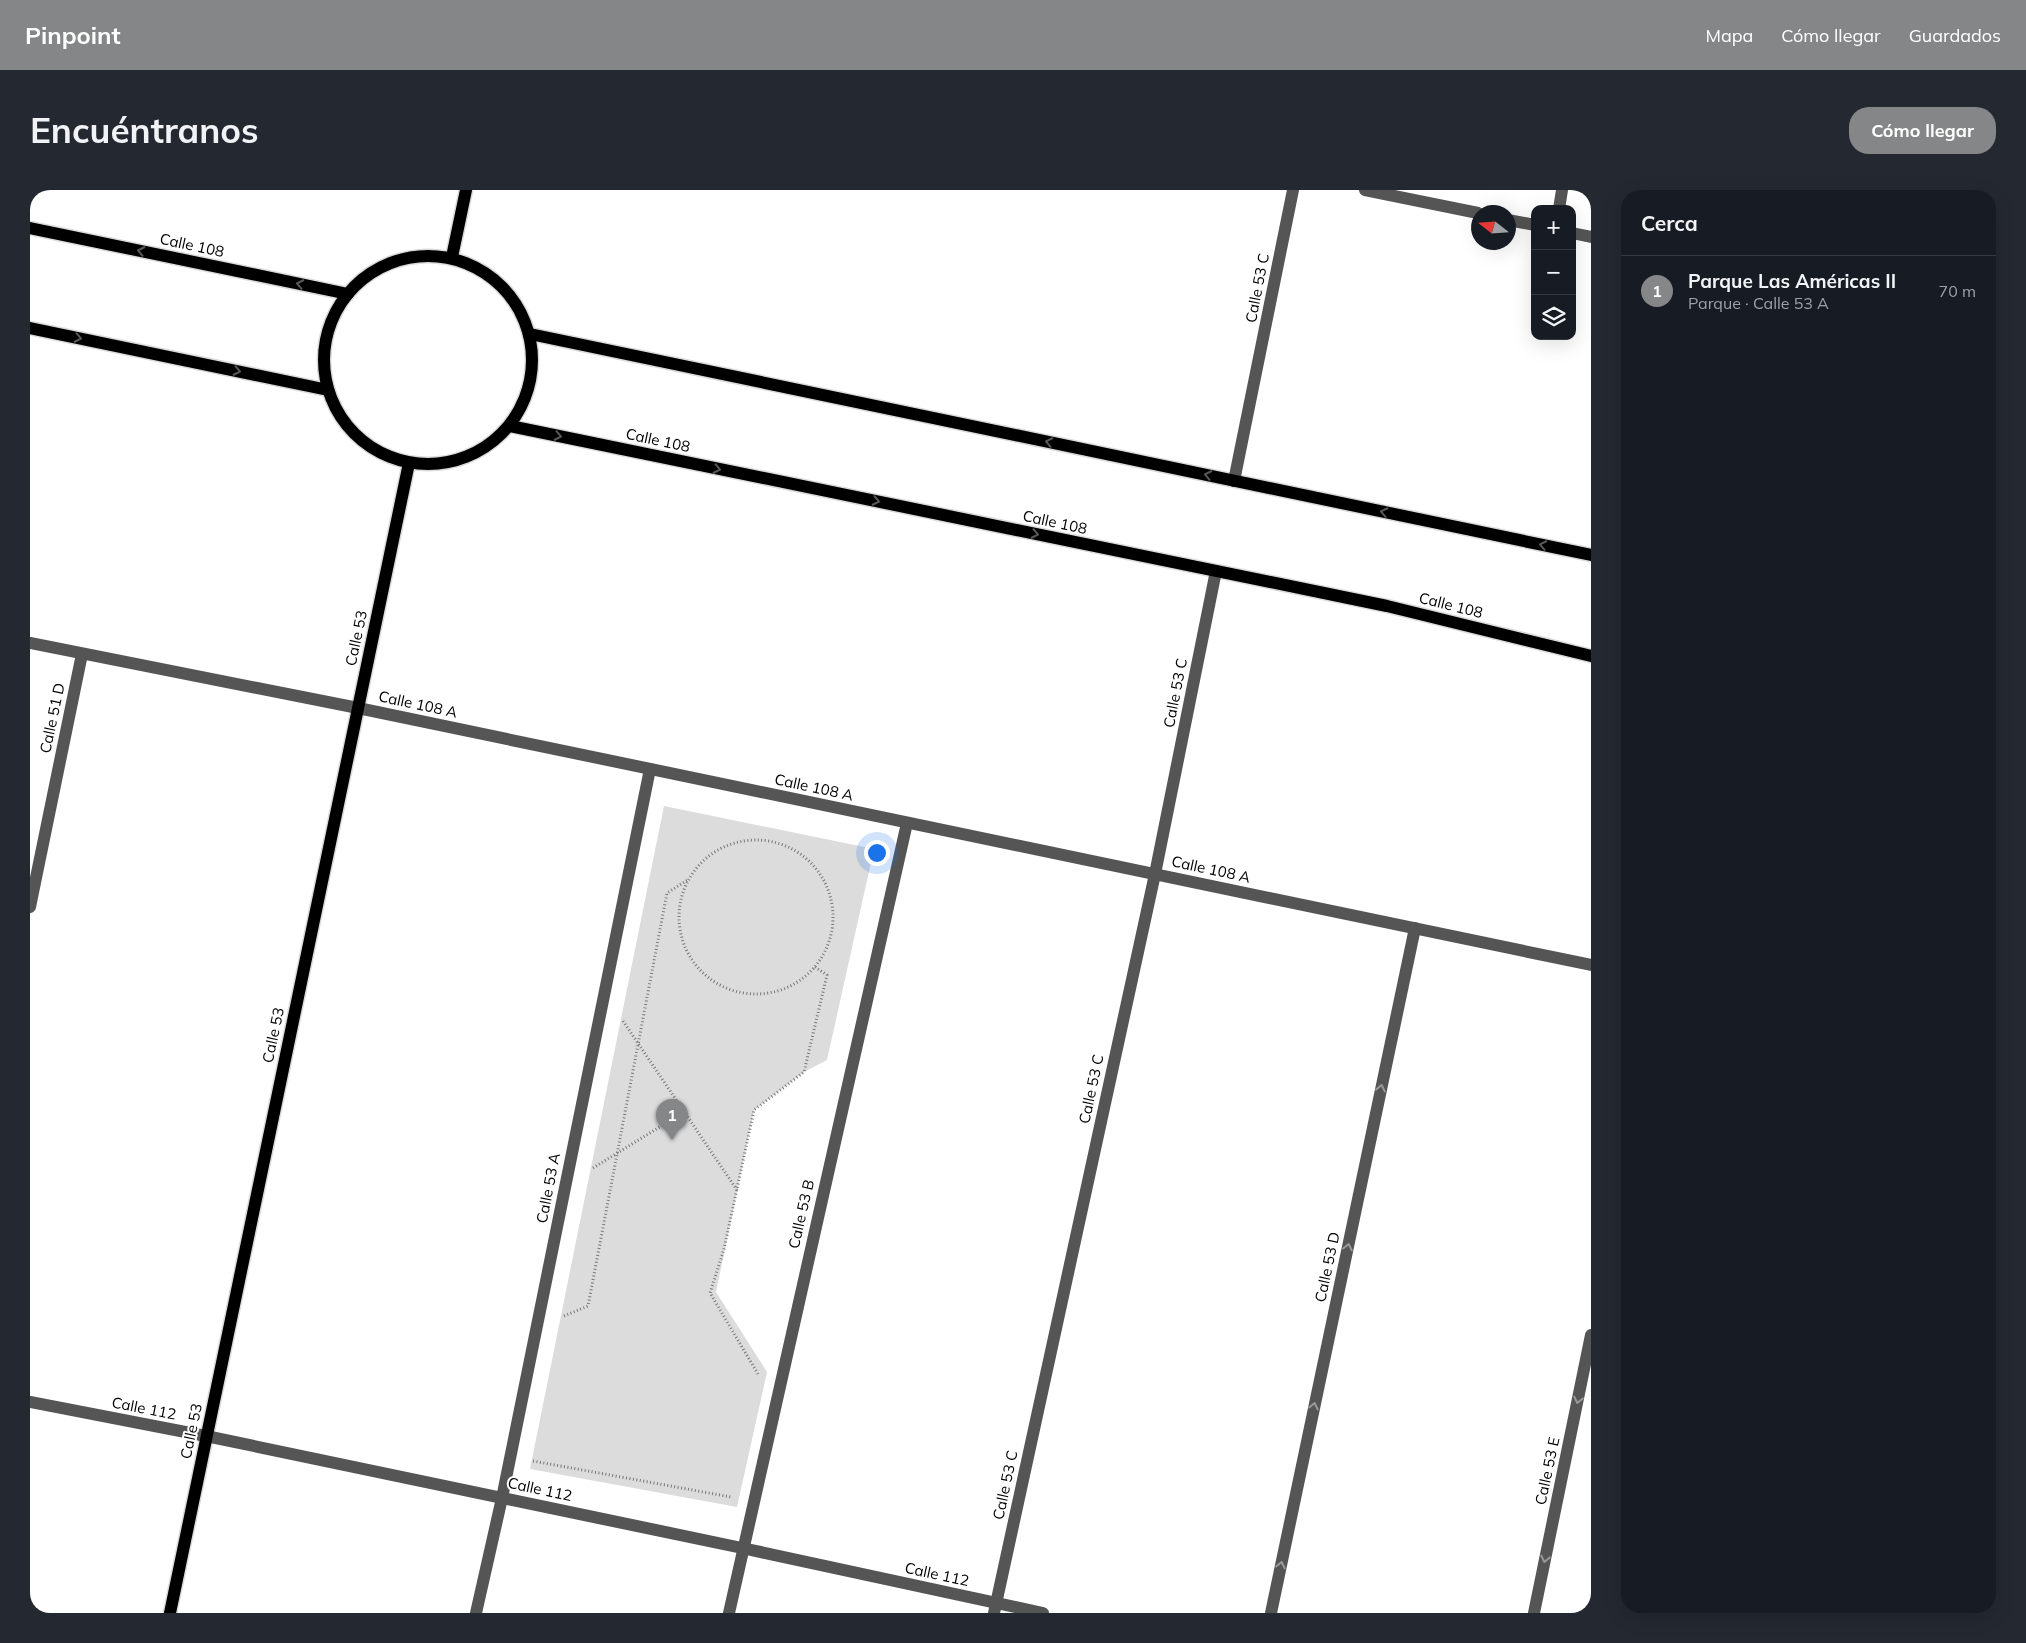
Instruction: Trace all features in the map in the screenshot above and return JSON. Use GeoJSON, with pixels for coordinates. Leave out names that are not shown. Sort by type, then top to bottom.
{"type":"FeatureCollection","features":[{"type":"Feature","properties":{"kind":"main road"},"geometry":{"type":"LineString","coordinates":[[452,257],[466,190]]}},
{"type":"Feature","properties":{"kind":"main road","name":"Calle 108"},"geometry":{"type":"LineString","coordinates":[[30,228],[348,294]]}},
{"type":"Feature","properties":{"kind":"main road"},"geometry":{"type":"LineString","coordinates":[[424,254],[452,257],[487,272],[514,299],[530,334],[533,358],[531,382],[523,405],[510,426],[482,450],[446,464],[409,463],[382,454],[358,438],[340,416],[328,390],[324,356],[331,323],[348,294],[369,273],[395,260],[424,254]]}},
{"type":"Feature","properties":{"kind":"main road"},"geometry":{"type":"LineString","coordinates":[[30,328],[328,390]]}},
{"type":"Feature","properties":{"kind":"main road"},"geometry":{"type":"LineString","coordinates":[[530,334],[1591,555]]}},
{"type":"Feature","properties":{"kind":"main road","name":"Calle 108"},"geometry":{"type":"LineString","coordinates":[[510,426],[1387,606],[1591,656]]}},
{"type":"Feature","properties":{"kind":"main road","name":"Calle 53"},"geometry":{"type":"LineString","coordinates":[[170,1613],[409,463]]}},
{"type":"Feature","properties":{"kind":"street","name":"Calle 53 C"},"geometry":{"type":"LineString","coordinates":[[1234,481],[1293,190]]}},
{"type":"Feature","properties":{"kind":"street"},"geometry":{"type":"LineString","coordinates":[[1365,190],[1471,212]]}},
{"type":"Feature","properties":{"kind":"street"},"geometry":{"type":"LineString","coordinates":[[1560,205],[1562,190]]}},
{"type":"Feature","properties":{"kind":"street"},"geometry":{"type":"LineString","coordinates":[[1516,221],[1531,224]]}},
{"type":"Feature","properties":{"kind":"street"},"geometry":{"type":"LineString","coordinates":[[1576,234],[1591,237]]}},
{"type":"Feature","properties":{"kind":"street","name":"Calle 53 C"},"geometry":{"type":"LineString","coordinates":[[995,1608],[1154,874],[1216,572]]}},
{"type":"Feature","properties":{"kind":"street","name":"Calle 108 A"},"geometry":{"type":"LineString","coordinates":[[30,643],[358,708],[1591,965]]}},
{"type":"Feature","properties":{"kind":"street","name":"Calle 51 D"},"geometry":{"type":"LineString","coordinates":[[30,907],[82,654]]}},
{"type":"Feature","properties":{"kind":"street","name":"Calle 53 A"},"geometry":{"type":"LineString","coordinates":[[476,1613],[502,1498],[650,769]]}},
{"type":"Feature","properties":{"kind":"street","name":"Calle 53 B"},"geometry":{"type":"LineString","coordinates":[[729,1613],[742,1548],[907,823]]}},
{"type":"Feature","properties":{"kind":"street","name":"Calle 53 D"},"geometry":{"type":"LineString","coordinates":[[1271,1613],[1415,928]]}},
{"type":"Feature","properties":{"kind":"street","name":"Calle 53 E"},"geometry":{"type":"LineString","coordinates":[[1534,1613],[1591,1335]]}},
{"type":"Feature","properties":{"kind":"street","name":"Calle 112"},"geometry":{"type":"LineString","coordinates":[[30,1402],[206,1436],[742,1548],[995,1608],[1043,1613]]}},
{"type":"Feature","properties":{"kind":"path"},"geometry":{"type":"LineString","coordinates":[[561,1317],[588,1306],[667,893],[688,879],[705,859],[727,846],[752,840],[777,843],[800,854],[818,872],[830,895],[833,920],[828,945],[815,967],[796,984],[772,993],[747,994],[723,988],[702,973],[687,953],[679,928],[680,903],[688,879]]}},
{"type":"Feature","properties":{"kind":"path"},"geometry":{"type":"LineString","coordinates":[[760,1377],[710,1293],[724,1249],[754,1110],[804,1072],[828,976],[815,967]]}},
{"type":"Feature","properties":{"kind":"path"},"geometry":{"type":"LineString","coordinates":[[604,994],[737,1190]]}},
{"type":"Feature","properties":{"kind":"path"},"geometry":{"type":"LineString","coordinates":[[565,1184],[684,1112]]}},
{"type":"Feature","properties":{"kind":"path"},"geometry":{"type":"LineString","coordinates":[[534,1451],[532,1461],[733,1497]]}},
{"type":"Feature","properties":{"kind":"shaded area"},"geometry":{"type":"Polygon","coordinates":[[[664,806],[874,849],[827,1060],[804,1072],[754,1110],[716,1292],[767,1372],[737,1507],[530,1469],[664,806]]]}},
{"type":"Feature","properties":{"kind":"place","name":"Parque Las Américas II"},"geometry":{"type":"Point","coordinates":[672,1140]}}]}
